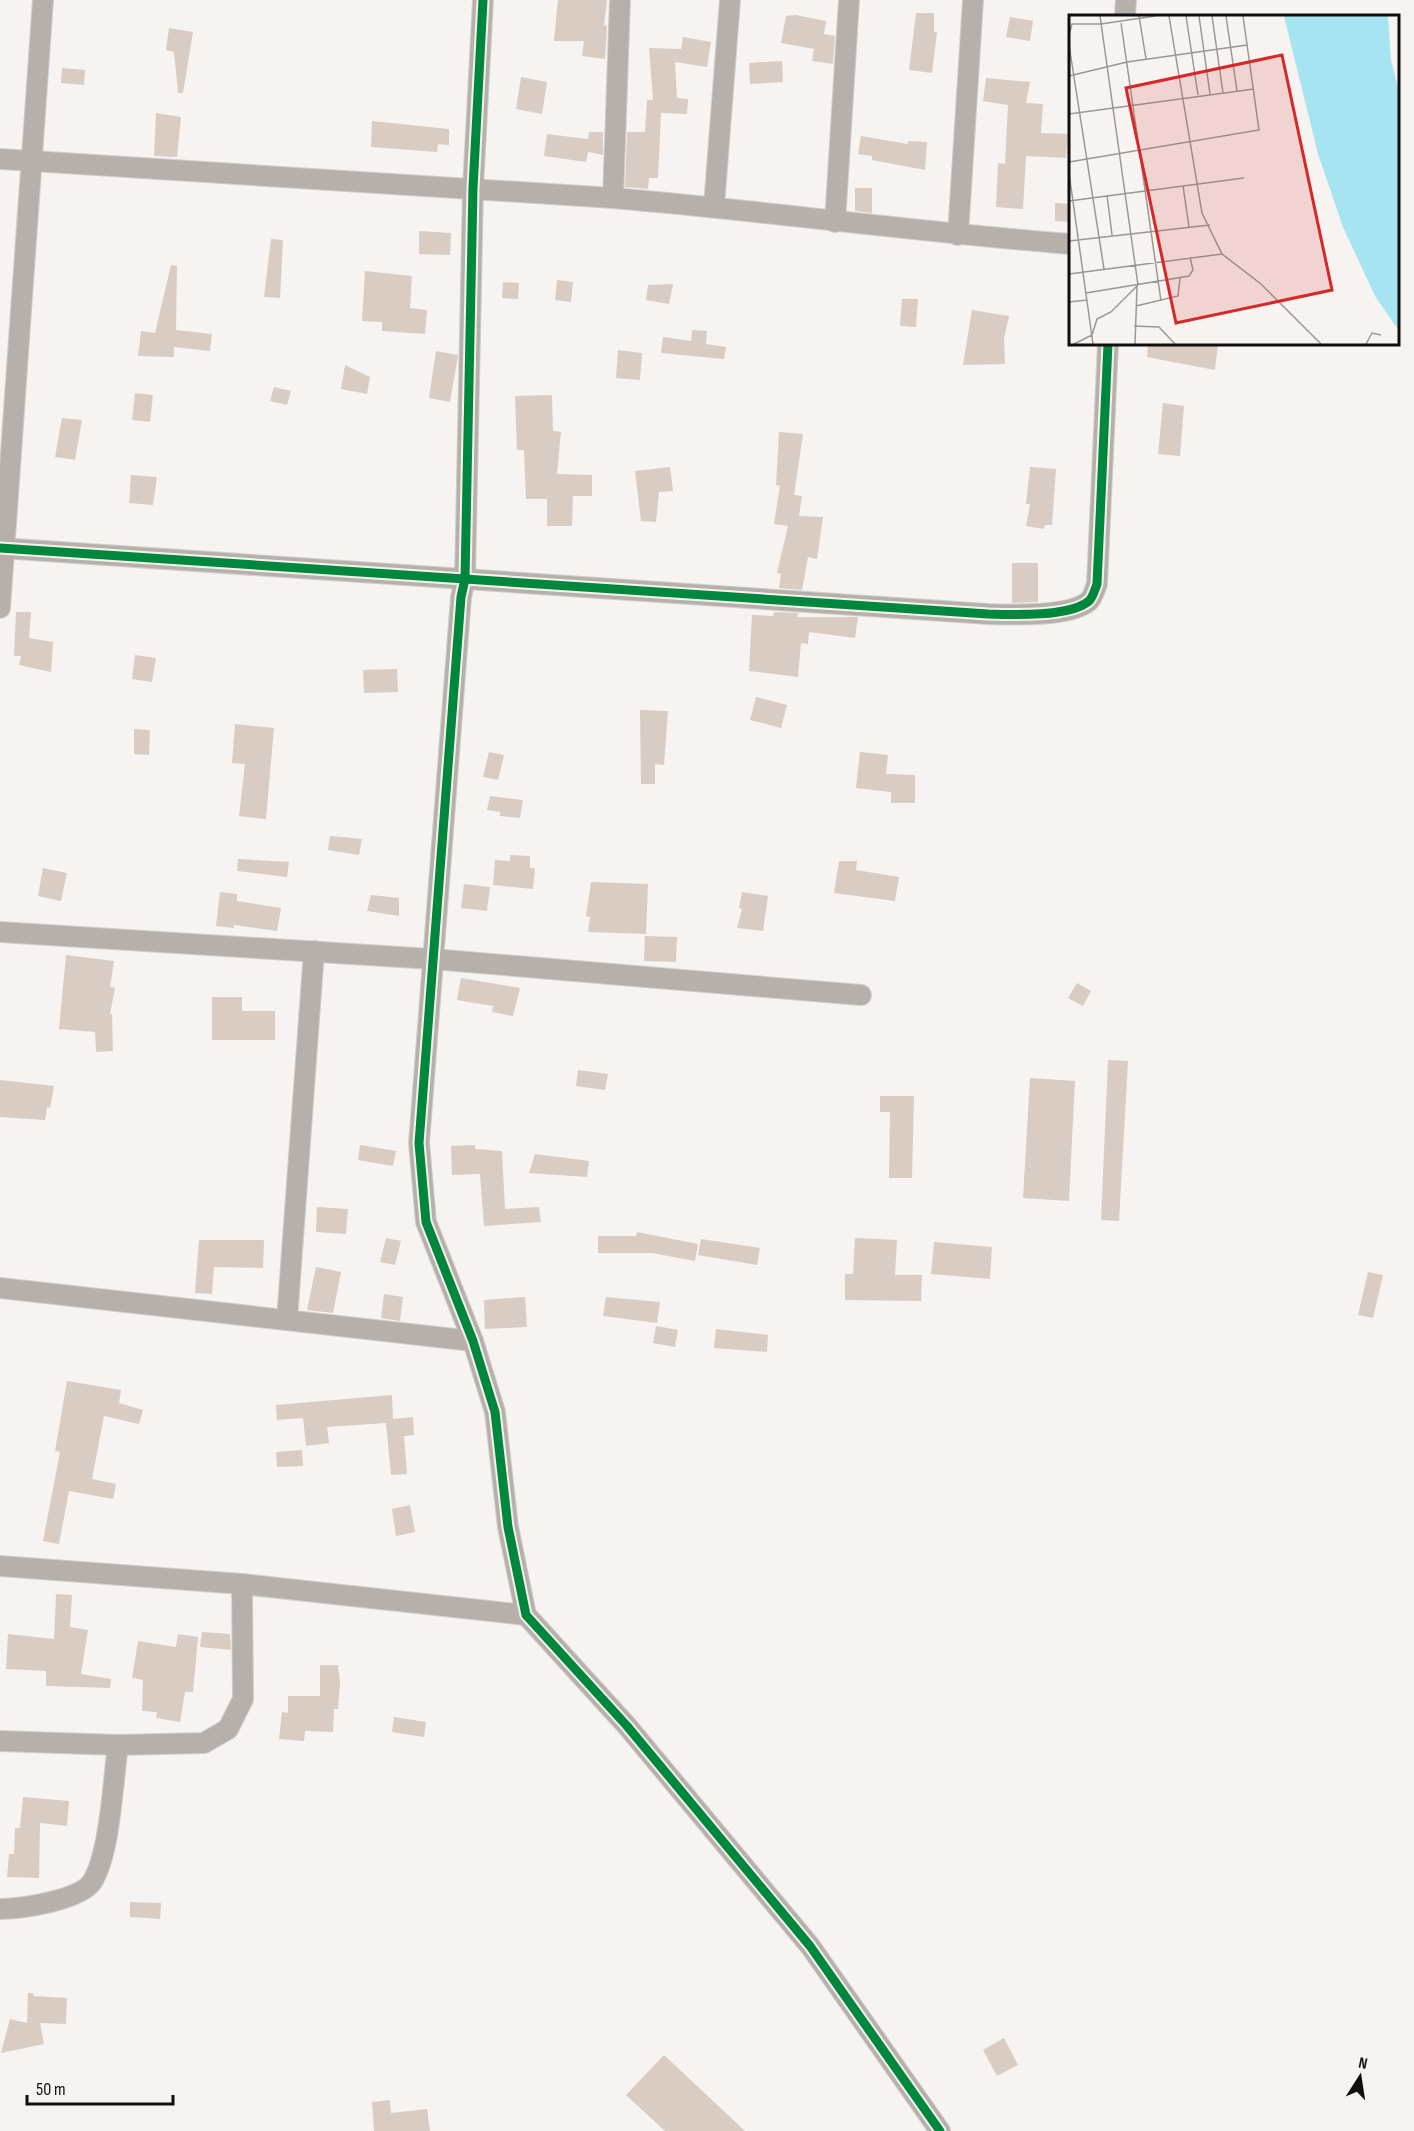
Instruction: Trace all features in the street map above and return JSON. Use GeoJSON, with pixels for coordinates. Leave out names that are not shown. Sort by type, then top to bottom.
{"type":"FeatureCollection","features":[{"type":"Feature","properties":{"kind":"street"},"geometry":{"type":"LineString","coordinates":[[0,608],[43,0]]}},
{"type":"Feature","properties":{"kind":"street"},"geometry":{"type":"LineString","coordinates":[[483,0],[473,188],[465,579],[461,597],[419,1143],[426,1222],[473,1341],[495,1413],[508,1527],[526,1615],[627,1726],[810,1946],[940,2131]]}},
{"type":"Feature","properties":{"kind":"street"},"geometry":{"type":"LineString","coordinates":[[613,198],[620,0]]}},
{"type":"Feature","properties":{"kind":"street"},"geometry":{"type":"LineString","coordinates":[[714,206],[730,0]]}},
{"type":"Feature","properties":{"kind":"street"},"geometry":{"type":"LineString","coordinates":[[835,222],[849,0]]}},
{"type":"Feature","properties":{"kind":"street"},"geometry":{"type":"LineString","coordinates":[[958,235],[973,0]]}},
{"type":"Feature","properties":{"kind":"street"},"geometry":{"type":"LineString","coordinates":[[1125,15],[1126,0]]}},
{"type":"Feature","properties":{"kind":"street"},"geometry":{"type":"LineString","coordinates":[[0,159],[473,188],[714,206],[835,222],[1069,244]]}},
{"type":"Feature","properties":{"kind":"street"},"geometry":{"type":"LineString","coordinates":[[3,548],[988,614],[1024,615],[1077,608],[1090,600],[1097,584],[1107,345]]}},
{"type":"Feature","properties":{"kind":"street"},"geometry":{"type":"LineString","coordinates":[[0,932],[432,959],[861,994]]}},
{"type":"Feature","properties":{"kind":"street"},"geometry":{"type":"LineString","coordinates":[[287,1320],[314,951]]}},
{"type":"Feature","properties":{"kind":"street"},"geometry":{"type":"LineString","coordinates":[[0,1288],[473,1341]]}},
{"type":"Feature","properties":{"kind":"street"},"geometry":{"type":"LineString","coordinates":[[0,1566],[242,1584],[526,1615]]}},
{"type":"Feature","properties":{"kind":"street"},"geometry":{"type":"LineString","coordinates":[[0,1741],[118,1745],[204,1743],[228,1729],[243,1699],[242,1584]]}},
{"type":"Feature","properties":{"kind":"street"},"geometry":{"type":"LineString","coordinates":[[0,1909],[66,1898],[91,1884],[102,1857],[118,1745]]}},
{"type":"Feature","properties":{"kind":"building"},"geometry":{"type":"Polygon","coordinates":[[[558,0],[607,0],[604,25],[607,26],[605,59],[582,56],[584,41],[554,41],[558,0]]]}},
{"type":"Feature","properties":{"kind":"building"},"geometry":{"type":"Polygon","coordinates":[[[916,13],[934,13],[934,32],[937,32],[932,73],[909,70],[916,13]]]}},
{"type":"Feature","properties":{"kind":"building"},"geometry":{"type":"Polygon","coordinates":[[[796,15],[826,21],[824,34],[835,36],[833,64],[812,61],[814,49],[781,43],[786,16],[796,15]]]}},
{"type":"Feature","properties":{"kind":"building"},"geometry":{"type":"Polygon","coordinates":[[[1010,17],[1033,21],[1030,41],[1006,37],[1010,17]]]}},
{"type":"Feature","properties":{"kind":"building"},"geometry":{"type":"Polygon","coordinates":[[[169,28],[193,32],[183,93],[178,93],[174,52],[166,50],[169,28]]]}},
{"type":"Feature","properties":{"kind":"building"},"geometry":{"type":"Polygon","coordinates":[[[683,37],[711,42],[707,67],[675,62],[677,98],[688,99],[687,114],[661,113],[658,178],[649,178],[648,189],[625,187],[627,132],[645,132],[647,100],[653,100],[649,48],[681,49],[683,37]]]}},
{"type":"Feature","properties":{"kind":"building"},"geometry":{"type":"Polygon","coordinates":[[[782,61],[783,82],[750,84],[749,63],[782,61]]]}},
{"type":"Feature","properties":{"kind":"building"},"geometry":{"type":"Polygon","coordinates":[[[62,68],[85,70],[84,85],[61,83],[62,68]]]}},
{"type":"Feature","properties":{"kind":"building"},"geometry":{"type":"Polygon","coordinates":[[[521,77],[547,82],[542,114],[516,109],[521,77]]]}},
{"type":"Feature","properties":{"kind":"building"},"geometry":{"type":"Polygon","coordinates":[[[986,78],[1030,82],[1026,103],[1043,104],[1041,133],[1068,134],[1066,158],[1026,156],[1023,209],[996,207],[998,163],[1005,164],[1008,105],[983,101],[986,78]]]}},
{"type":"Feature","properties":{"kind":"building"},"geometry":{"type":"Polygon","coordinates":[[[156,113],[181,117],[177,157],[154,156],[156,113]]]}},
{"type":"Feature","properties":{"kind":"building"},"geometry":{"type":"Polygon","coordinates":[[[372,121],[449,129],[449,145],[438,144],[437,152],[371,147],[372,121]]]}},
{"type":"Feature","properties":{"kind":"building"},"geometry":{"type":"Polygon","coordinates":[[[589,132],[603,132],[603,155],[588,152],[586,162],[544,156],[547,134],[588,139],[589,132]]]}},
{"type":"Feature","properties":{"kind":"building"},"geometry":{"type":"Polygon","coordinates":[[[861,136],[908,144],[908,141],[927,142],[925,170],[872,160],[872,156],[858,154],[861,136]]]}},
{"type":"Feature","properties":{"kind":"building"},"geometry":{"type":"Polygon","coordinates":[[[855,188],[872,188],[872,213],[855,211],[855,188]]]}},
{"type":"Feature","properties":{"kind":"building"},"geometry":{"type":"Polygon","coordinates":[[[1055,203],[1069,204],[1069,222],[1055,221],[1055,203]]]}},
{"type":"Feature","properties":{"kind":"building"},"geometry":{"type":"Polygon","coordinates":[[[419,231],[451,233],[450,255],[419,254],[419,231]]]}},
{"type":"Feature","properties":{"kind":"building"},"geometry":{"type":"Polygon","coordinates":[[[271,239],[283,240],[280,298],[264,297],[271,239]]]}},
{"type":"Feature","properties":{"kind":"building"},"geometry":{"type":"Polygon","coordinates":[[[171,265],[177,266],[176,330],[212,334],[210,351],[174,347],[174,357],[138,356],[141,331],[155,333],[171,265]]]}},
{"type":"Feature","properties":{"kind":"building"},"geometry":{"type":"Polygon","coordinates":[[[365,271],[412,276],[410,308],[427,310],[425,334],[382,331],[382,322],[362,321],[365,271]]]}},
{"type":"Feature","properties":{"kind":"building"},"geometry":{"type":"Polygon","coordinates":[[[557,280],[573,282],[571,302],[555,300],[557,280]]]}},
{"type":"Feature","properties":{"kind":"building"},"geometry":{"type":"Polygon","coordinates":[[[503,282],[519,283],[518,299],[502,298],[503,282]]]}},
{"type":"Feature","properties":{"kind":"building"},"geometry":{"type":"Polygon","coordinates":[[[673,284],[669,304],[646,300],[648,285],[673,284]]]}},
{"type":"Feature","properties":{"kind":"building"},"geometry":{"type":"Polygon","coordinates":[[[902,299],[918,299],[916,327],[900,326],[902,299]]]}},
{"type":"Feature","properties":{"kind":"building"},"geometry":{"type":"Polygon","coordinates":[[[972,310],[1009,316],[1004,339],[1005,364],[963,365],[972,310]]]}},
{"type":"Feature","properties":{"kind":"building"},"geometry":{"type":"Polygon","coordinates":[[[692,330],[707,331],[706,344],[726,347],[724,359],[661,353],[663,337],[691,341],[692,330]]]}},
{"type":"Feature","properties":{"kind":"building"},"geometry":{"type":"Polygon","coordinates":[[[1148,345],[1218,345],[1215,370],[1147,357],[1148,345]]]}},
{"type":"Feature","properties":{"kind":"building"},"geometry":{"type":"Polygon","coordinates":[[[618,350],[642,353],[640,380],[616,378],[618,350]]]}},
{"type":"Feature","properties":{"kind":"building"},"geometry":{"type":"Polygon","coordinates":[[[436,351],[458,355],[450,402],[429,398],[436,351]]]}},
{"type":"Feature","properties":{"kind":"building"},"geometry":{"type":"Polygon","coordinates":[[[345,365],[370,377],[367,394],[341,389],[345,365]]]}},
{"type":"Feature","properties":{"kind":"building"},"geometry":{"type":"Polygon","coordinates":[[[274,387],[291,391],[287,405],[270,401],[274,387]]]}},
{"type":"Feature","properties":{"kind":"building"},"geometry":{"type":"Polygon","coordinates":[[[135,393],[153,395],[150,422],[132,420],[135,393]]]}},
{"type":"Feature","properties":{"kind":"building"},"geometry":{"type":"Polygon","coordinates":[[[552,395],[553,431],[561,432],[557,474],[592,475],[592,496],[573,496],[572,526],[547,526],[547,499],[526,499],[524,450],[517,450],[515,396],[552,395]]]}},
{"type":"Feature","properties":{"kind":"building"},"geometry":{"type":"Polygon","coordinates":[[[1163,403],[1184,406],[1180,456],[1158,454],[1163,403]]]}},
{"type":"Feature","properties":{"kind":"building"},"geometry":{"type":"Polygon","coordinates":[[[62,418],[82,420],[75,460],[55,457],[62,418]]]}},
{"type":"Feature","properties":{"kind":"building"},"geometry":{"type":"Polygon","coordinates":[[[779,432],[803,434],[794,495],[802,496],[799,516],[823,517],[817,559],[808,557],[802,590],[779,588],[781,574],[777,573],[788,526],[774,524],[780,486],[776,485],[779,432]]]}},
{"type":"Feature","properties":{"kind":"building"},"geometry":{"type":"Polygon","coordinates":[[[670,467],[673,491],[659,492],[656,522],[641,521],[635,471],[670,467]]]}},
{"type":"Feature","properties":{"kind":"building"},"geometry":{"type":"Polygon","coordinates":[[[1030,467],[1056,469],[1052,525],[1045,525],[1044,529],[1026,526],[1030,504],[1026,504],[1030,467]]]}},
{"type":"Feature","properties":{"kind":"building"},"geometry":{"type":"Polygon","coordinates":[[[131,475],[157,477],[153,505],[129,503],[131,475]]]}},
{"type":"Feature","properties":{"kind":"building"},"geometry":{"type":"Polygon","coordinates":[[[1012,563],[1038,563],[1038,602],[1012,603],[1012,563]]]}},
{"type":"Feature","properties":{"kind":"building"},"geometry":{"type":"Polygon","coordinates":[[[16,612],[31,612],[29,638],[53,642],[51,672],[19,665],[21,656],[14,656],[16,612]]]}},
{"type":"Feature","properties":{"kind":"building"},"geometry":{"type":"Polygon","coordinates":[[[774,612],[798,613],[797,617],[858,617],[855,638],[809,632],[808,644],[801,643],[798,677],[749,671],[752,615],[773,616],[774,612]]]}},
{"type":"Feature","properties":{"kind":"building"},"geometry":{"type":"Polygon","coordinates":[[[135,655],[156,658],[152,682],[132,679],[135,655]]]}},
{"type":"Feature","properties":{"kind":"building"},"geometry":{"type":"Polygon","coordinates":[[[397,669],[398,692],[364,693],[363,670],[397,669]]]}},
{"type":"Feature","properties":{"kind":"building"},"geometry":{"type":"Polygon","coordinates":[[[756,697],[787,705],[781,728],[750,720],[756,697]]]}},
{"type":"Feature","properties":{"kind":"building"},"geometry":{"type":"Polygon","coordinates":[[[640,710],[668,711],[664,765],[655,764],[655,784],[641,784],[640,710]]]}},
{"type":"Feature","properties":{"kind":"building"},"geometry":{"type":"Polygon","coordinates":[[[235,724],[274,728],[266,819],[239,816],[245,764],[232,763],[235,724]]]}},
{"type":"Feature","properties":{"kind":"building"},"geometry":{"type":"Polygon","coordinates":[[[134,729],[150,730],[149,755],[134,754],[134,729]]]}},
{"type":"Feature","properties":{"kind":"building"},"geometry":{"type":"Polygon","coordinates":[[[489,752],[504,755],[498,780],[483,777],[489,752]]]}},
{"type":"Feature","properties":{"kind":"building"},"geometry":{"type":"Polygon","coordinates":[[[860,752],[888,755],[886,774],[915,775],[915,803],[891,803],[891,792],[856,788],[860,752]]]}},
{"type":"Feature","properties":{"kind":"building"},"geometry":{"type":"Polygon","coordinates":[[[490,796],[523,800],[520,818],[500,816],[500,812],[487,810],[490,796]]]}},
{"type":"Feature","properties":{"kind":"building"},"geometry":{"type":"Polygon","coordinates":[[[330,836],[362,839],[359,855],[328,850],[330,836]]]}},
{"type":"Feature","properties":{"kind":"building"},"geometry":{"type":"Polygon","coordinates":[[[510,855],[530,856],[530,868],[535,868],[533,889],[493,885],[495,860],[510,861],[510,855]]]}},
{"type":"Feature","properties":{"kind":"building"},"geometry":{"type":"Polygon","coordinates":[[[238,859],[289,862],[287,877],[237,871],[238,859]]]}},
{"type":"Feature","properties":{"kind":"building"},"geometry":{"type":"Polygon","coordinates":[[[839,861],[857,861],[856,870],[899,877],[895,901],[834,893],[839,861]]]}},
{"type":"Feature","properties":{"kind":"building"},"geometry":{"type":"Polygon","coordinates":[[[43,868],[67,873],[61,901],[38,896],[43,868]]]}},
{"type":"Feature","properties":{"kind":"building"},"geometry":{"type":"Polygon","coordinates":[[[591,882],[648,884],[646,934],[588,932],[590,917],[586,916],[591,882]]]}},
{"type":"Feature","properties":{"kind":"building"},"geometry":{"type":"Polygon","coordinates":[[[464,884],[490,887],[487,911],[461,908],[464,884]]]}},
{"type":"Feature","properties":{"kind":"building"},"geometry":{"type":"Polygon","coordinates":[[[220,892],[237,894],[237,901],[281,908],[277,931],[234,925],[234,928],[216,926],[220,892]]]}},
{"type":"Feature","properties":{"kind":"building"},"geometry":{"type":"Polygon","coordinates":[[[742,892],[768,896],[763,931],[737,928],[742,909],[739,908],[742,892]]]}},
{"type":"Feature","properties":{"kind":"building"},"geometry":{"type":"Polygon","coordinates":[[[371,895],[399,898],[399,916],[367,911],[371,895]]]}},
{"type":"Feature","properties":{"kind":"building"},"geometry":{"type":"Polygon","coordinates":[[[645,936],[677,937],[676,962],[644,961],[645,936]]]}},
{"type":"Feature","properties":{"kind":"building"},"geometry":{"type":"Polygon","coordinates":[[[66,955],[114,961],[110,987],[115,988],[110,1014],[112,1014],[113,1051],[96,1052],[95,1032],[59,1029],[66,955]]]}},
{"type":"Feature","properties":{"kind":"building"},"geometry":{"type":"Polygon","coordinates":[[[461,978],[520,988],[513,1016],[492,1012],[493,1006],[457,1000],[461,978]]]}},
{"type":"Feature","properties":{"kind":"building"},"geometry":{"type":"Polygon","coordinates":[[[1077,983],[1091,991],[1083,1006],[1068,998],[1077,983]]]}},
{"type":"Feature","properties":{"kind":"building"},"geometry":{"type":"Polygon","coordinates":[[[212,997],[242,997],[242,1011],[275,1011],[275,1040],[212,1040],[212,997]]]}},
{"type":"Feature","properties":{"kind":"building"},"geometry":{"type":"Polygon","coordinates":[[[1108,1060],[1128,1061],[1119,1221],[1101,1220],[1108,1060]]]}},
{"type":"Feature","properties":{"kind":"building"},"geometry":{"type":"Polygon","coordinates":[[[578,1070],[608,1074],[605,1090],[576,1086],[578,1070]]]}},
{"type":"Feature","properties":{"kind":"building"},"geometry":{"type":"Polygon","coordinates":[[[1030,1078],[1075,1081],[1069,1201],[1023,1198],[1030,1078]]]}},
{"type":"Feature","properties":{"kind":"building"},"geometry":{"type":"Polygon","coordinates":[[[0,1080],[54,1086],[45,1120],[0,1117],[0,1080]]]}},
{"type":"Feature","properties":{"kind":"building"},"geometry":{"type":"Polygon","coordinates":[[[880,1096],[914,1096],[912,1178],[889,1178],[890,1112],[880,1112],[880,1096]]]}},
{"type":"Feature","properties":{"kind":"building"},"geometry":{"type":"Polygon","coordinates":[[[360,1145],[396,1151],[393,1166],[358,1160],[360,1145]]]}},
{"type":"Feature","properties":{"kind":"building"},"geometry":{"type":"Polygon","coordinates":[[[475,1145],[475,1149],[502,1151],[505,1209],[539,1207],[541,1222],[484,1226],[480,1174],[452,1175],[451,1146],[475,1145]]]}},
{"type":"Feature","properties":{"kind":"building"},"geometry":{"type":"Polygon","coordinates":[[[535,1154],[589,1161],[587,1177],[529,1173],[535,1154]]]}},
{"type":"Feature","properties":{"kind":"building"},"geometry":{"type":"Polygon","coordinates":[[[317,1207],[348,1209],[346,1234],[316,1232],[317,1207]]]}},
{"type":"Feature","properties":{"kind":"building"},"geometry":{"type":"Polygon","coordinates":[[[637,1232],[698,1244],[695,1261],[652,1253],[598,1253],[598,1236],[636,1236],[637,1232]]]}},
{"type":"Feature","properties":{"kind":"building"},"geometry":{"type":"Polygon","coordinates":[[[386,1238],[401,1241],[395,1265],[380,1262],[386,1238]]]}},
{"type":"Feature","properties":{"kind":"building"},"geometry":{"type":"Polygon","coordinates":[[[855,1238],[897,1240],[895,1275],[922,1275],[921,1301],[845,1300],[845,1274],[853,1274],[855,1238]]]}},
{"type":"Feature","properties":{"kind":"building"},"geometry":{"type":"Polygon","coordinates":[[[701,1239],[760,1248],[757,1265],[698,1255],[701,1239]]]}},
{"type":"Feature","properties":{"kind":"building"},"geometry":{"type":"Polygon","coordinates":[[[199,1240],[264,1240],[263,1268],[214,1267],[212,1294],[195,1293],[199,1240]]]}},
{"type":"Feature","properties":{"kind":"building"},"geometry":{"type":"Polygon","coordinates":[[[934,1242],[992,1247],[990,1279],[931,1274],[934,1242]]]}},
{"type":"Feature","properties":{"kind":"building"},"geometry":{"type":"Polygon","coordinates":[[[316,1267],[341,1272],[333,1313],[307,1310],[316,1267]]]}},
{"type":"Feature","properties":{"kind":"building"},"geometry":{"type":"Polygon","coordinates":[[[1368,1272],[1383,1275],[1373,1318],[1358,1315],[1368,1272]]]}},
{"type":"Feature","properties":{"kind":"building"},"geometry":{"type":"Polygon","coordinates":[[[384,1294],[403,1297],[400,1321],[381,1318],[384,1294]]]}},
{"type":"Feature","properties":{"kind":"building"},"geometry":{"type":"Polygon","coordinates":[[[525,1297],[527,1327],[485,1329],[484,1300],[525,1297]]]}},
{"type":"Feature","properties":{"kind":"building"},"geometry":{"type":"Polygon","coordinates":[[[606,1297],[660,1302],[657,1323],[603,1316],[606,1297]]]}},
{"type":"Feature","properties":{"kind":"building"},"geometry":{"type":"Polygon","coordinates":[[[656,1326],[678,1330],[675,1347],[653,1343],[656,1326]]]}},
{"type":"Feature","properties":{"kind":"building"},"geometry":{"type":"Polygon","coordinates":[[[716,1329],[768,1335],[767,1352],[714,1348],[716,1329]]]}},
{"type":"Feature","properties":{"kind":"building"},"geometry":{"type":"Polygon","coordinates":[[[67,1381],[121,1390],[119,1403],[143,1410],[139,1424],[104,1416],[92,1479],[116,1484],[113,1499],[69,1491],[59,1544],[43,1541],[60,1452],[55,1451],[67,1381]]]}},
{"type":"Feature","properties":{"kind":"building"},"geometry":{"type":"Polygon","coordinates":[[[392,1395],[393,1419],[413,1417],[414,1435],[404,1436],[407,1474],[391,1475],[386,1423],[327,1427],[329,1443],[306,1446],[303,1418],[277,1420],[276,1405],[392,1395]]]}},
{"type":"Feature","properties":{"kind":"building"},"geometry":{"type":"Polygon","coordinates":[[[302,1450],[303,1466],[277,1467],[276,1452],[302,1450]]]}},
{"type":"Feature","properties":{"kind":"building"},"geometry":{"type":"Polygon","coordinates":[[[410,1505],[415,1532],[396,1536],[392,1509],[410,1505]]]}},
{"type":"Feature","properties":{"kind":"building"},"geometry":{"type":"Polygon","coordinates":[[[56,1594],[72,1595],[70,1627],[88,1630],[81,1674],[111,1679],[110,1688],[46,1686],[46,1671],[6,1669],[8,1634],[54,1639],[56,1594]]]}},
{"type":"Feature","properties":{"kind":"building"},"geometry":{"type":"Polygon","coordinates":[[[202,1632],[230,1634],[231,1650],[200,1647],[202,1632]]]}},
{"type":"Feature","properties":{"kind":"building"},"geometry":{"type":"Polygon","coordinates":[[[178,1634],[198,1637],[193,1692],[185,1692],[180,1722],[156,1718],[157,1712],[142,1711],[143,1680],[132,1678],[138,1641],[176,1647],[178,1634]]]}},
{"type":"Feature","properties":{"kind":"building"},"geometry":{"type":"Polygon","coordinates":[[[320,1665],[338,1665],[340,1682],[338,1709],[334,1709],[333,1732],[305,1731],[304,1741],[279,1739],[282,1712],[288,1713],[288,1696],[320,1696],[320,1665]]]}},
{"type":"Feature","properties":{"kind":"building"},"geometry":{"type":"Polygon","coordinates":[[[394,1717],[426,1722],[424,1737],[392,1732],[394,1717]]]}},
{"type":"Feature","properties":{"kind":"building"},"geometry":{"type":"Polygon","coordinates":[[[23,1797],[69,1801],[67,1826],[40,1823],[39,1878],[7,1877],[9,1854],[14,1854],[15,1828],[20,1828],[23,1797]]]}},
{"type":"Feature","properties":{"kind":"building"},"geometry":{"type":"Polygon","coordinates":[[[130,1902],[161,1903],[160,1919],[130,1917],[130,1902]]]}},
{"type":"Feature","properties":{"kind":"building"},"geometry":{"type":"Polygon","coordinates":[[[28,1993],[33,1993],[34,1996],[67,1998],[66,2024],[40,2023],[44,2044],[1,2053],[10,2019],[27,2023],[28,1993]]]}},
{"type":"Feature","properties":{"kind":"building"},"geometry":{"type":"Polygon","coordinates":[[[1004,2038],[1018,2065],[997,2076],[983,2050],[1004,2038]]]}},
{"type":"Feature","properties":{"kind":"building"},"geometry":{"type":"Polygon","coordinates":[[[664,2055],[745,2131],[665,2131],[626,2095],[664,2055]]]}},
{"type":"Feature","properties":{"kind":"building"},"geometry":{"type":"Polygon","coordinates":[[[390,2100],[391,2113],[427,2109],[430,2131],[374,2131],[372,2102],[390,2100]]]}},
{"type":"Feature","properties":{"kind":"cycle path"},"geometry":{"type":"LineString","coordinates":[[483,0],[473,188],[465,579],[461,597],[419,1143],[426,1222],[473,1341],[495,1412],[508,1527],[526,1615],[627,1726],[810,1946],[940,2131]]}},
{"type":"Feature","properties":{"kind":"cycle path"},"geometry":{"type":"LineString","coordinates":[[0,548],[988,614],[1026,615],[1069,610],[1089,601],[1097,584],[1108,345]]}}]}
